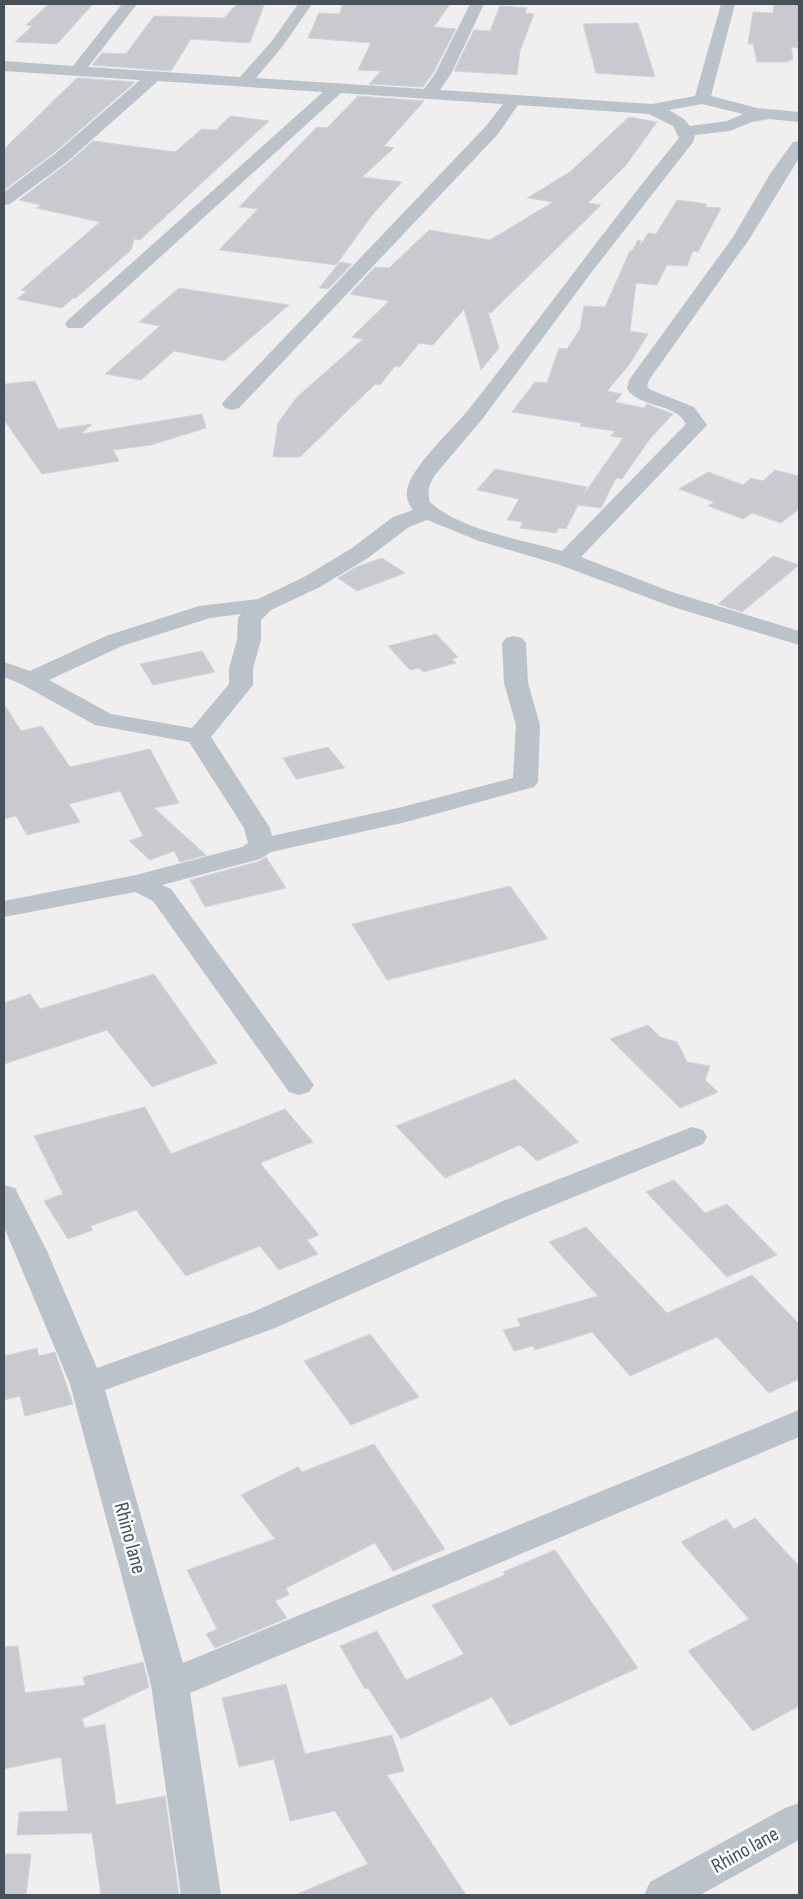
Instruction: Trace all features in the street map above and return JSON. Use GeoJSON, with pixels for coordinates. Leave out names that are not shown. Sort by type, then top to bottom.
{"type":"FeatureCollection","features":[{"type":"Feature","properties":{"kind":"street"},"geometry":{"type":"LineString","coordinates":[[76,72],[130,4]]}},
{"type":"Feature","properties":{"kind":"street"},"geometry":{"type":"LineString","coordinates":[[243,83],[277,44],[305,4]]}},
{"type":"Feature","properties":{"kind":"street"},"geometry":{"type":"LineString","coordinates":[[428,95],[442,74],[477,4]]}},
{"type":"Feature","properties":{"kind":"street"},"geometry":{"type":"LineString","coordinates":[[702,99],[728,4]]}},
{"type":"Feature","properties":{"kind":"street"},"geometry":{"type":"LineString","coordinates":[[4,66],[652,109],[702,99],[757,113],[791,116]]}},
{"type":"Feature","properties":{"kind":"street"},"geometry":{"type":"LineString","coordinates":[[4,200],[62,157],[154,76]]}},
{"type":"Feature","properties":{"kind":"street"},"geometry":{"type":"LineString","coordinates":[[75,324],[336,89]]}},
{"type":"Feature","properties":{"kind":"street"},"geometry":{"type":"LineString","coordinates":[[232,404],[492,130],[513,101]]}},
{"type":"Feature","properties":{"kind":"street"},"geometry":{"type":"LineString","coordinates":[[652,109],[672,118],[686,130],[687,138],[597,250],[563,300],[418,487],[419,503],[427,513],[493,538],[566,560],[642,590],[799,638]]}},
{"type":"Feature","properties":{"kind":"street"},"geometry":{"type":"LineString","coordinates":[[686,130],[730,126],[748,118],[791,116]]}},
{"type":"Feature","properties":{"kind":"street"},"geometry":{"type":"LineString","coordinates":[[566,560],[697,425],[694,416],[683,409],[653,400],[641,393],[637,389],[639,380],[741,238],[779,174],[799,146]]}},
{"type":"Feature","properties":{"kind":"street"},"geometry":{"type":"LineString","coordinates":[[29,679],[51,672],[114,641],[207,611],[263,604],[312,582],[360,553],[401,522],[427,513]]}},
{"type":"Feature","properties":{"kind":"street"},"geometry":{"type":"LineString","coordinates":[[198,736],[241,686],[242,668],[250,640],[250,618],[263,604]]}},
{"type":"Feature","properties":{"kind":"street"},"geometry":{"type":"LineString","coordinates":[[4,908],[138,883],[251,853],[262,846],[406,814],[525,782],[528,725],[516,684],[514,643]]}},
{"type":"Feature","properties":{"kind":"street"},"geometry":{"type":"LineString","coordinates":[[4,669],[29,679],[104,720],[198,736],[257,828],[262,846]]}},
{"type":"Feature","properties":{"kind":"street"},"geometry":{"type":"LineString","coordinates":[[138,883],[162,895],[300,1085]]}},
{"type":"Feature","properties":{"kind":"street"},"geometry":{"type":"LineString","coordinates":[[87,1384],[264,1320],[514,1209],[692,1137]]}},
{"type":"Feature","properties":{"kind":"street","name":"Rhino lane"},"geometry":{"type":"LineString","coordinates":[[4,1196],[31,1251],[87,1384],[170,1685],[201,1895]]}},
{"type":"Feature","properties":{"kind":"street"},"geometry":{"type":"LineString","coordinates":[[170,1685],[799,1423]]}},
{"type":"Feature","properties":{"kind":"street","name":"Rhino lane"},"geometry":{"type":"LineString","coordinates":[[664,1895],[799,1820]]}},
{"type":"Feature","properties":{"kind":"building"},"geometry":{"type":"Polygon","coordinates":[[[49,4],[93,4],[57,44],[15,42],[32,26],[26,25],[49,4]]]}},
{"type":"Feature","properties":{"kind":"building"},"geometry":{"type":"Polygon","coordinates":[[[237,4],[264,5],[250,43],[191,39],[171,71],[92,65],[102,53],[126,54],[154,16],[224,18],[237,4]]]}},
{"type":"Feature","properties":{"kind":"building"},"geometry":{"type":"Polygon","coordinates":[[[342,4],[450,4],[434,27],[456,29],[433,73],[423,87],[369,84],[381,71],[358,70],[371,43],[308,38],[319,13],[340,14],[342,4]]]}},
{"type":"Feature","properties":{"kind":"building"},"geometry":{"type":"Polygon","coordinates":[[[774,4],[799,4],[799,48],[791,47],[793,60],[789,60],[789,62],[757,62],[753,44],[748,44],[753,12],[773,13],[774,4]]]}},
{"type":"Feature","properties":{"kind":"building"},"geometry":{"type":"Polygon","coordinates":[[[500,6],[527,8],[525,13],[534,14],[520,51],[517,75],[454,71],[474,30],[490,31],[500,6]]]}},
{"type":"Feature","properties":{"kind":"building"},"geometry":{"type":"Polygon","coordinates":[[[638,23],[655,77],[596,73],[583,24],[638,23]]]}},
{"type":"Feature","properties":{"kind":"building"},"geometry":{"type":"Polygon","coordinates":[[[77,78],[135,82],[55,152],[4,190],[4,149],[77,78]]]}},
{"type":"Feature","properties":{"kind":"building"},"geometry":{"type":"Polygon","coordinates":[[[358,96],[424,101],[384,146],[394,148],[362,177],[402,182],[373,214],[336,265],[219,250],[258,209],[239,207],[317,127],[327,128],[358,96]]]}},
{"type":"Feature","properties":{"kind":"building"},"geometry":{"type":"Polygon","coordinates":[[[230,116],[269,121],[140,240],[134,239],[131,250],[62,308],[17,299],[27,291],[21,290],[100,222],[36,208],[41,205],[19,200],[93,141],[175,152],[202,129],[216,130],[230,116]]]}},
{"type":"Feature","properties":{"kind":"building"},"geometry":{"type":"Polygon","coordinates":[[[629,117],[657,122],[626,165],[588,203],[601,205],[491,313],[488,312],[499,348],[481,370],[464,309],[433,345],[419,343],[400,367],[395,366],[380,385],[375,384],[300,457],[273,457],[278,423],[297,397],[363,339],[352,337],[389,301],[350,294],[375,267],[389,268],[429,230],[490,240],[553,202],[527,198],[570,172],[629,117]]]}},
{"type":"Feature","properties":{"kind":"building"},"geometry":{"type":"Polygon","coordinates":[[[677,200],[707,204],[705,207],[721,208],[698,252],[693,251],[687,266],[667,265],[657,285],[636,283],[630,331],[648,334],[629,365],[607,391],[622,394],[615,402],[644,408],[647,404],[673,414],[649,440],[622,479],[616,478],[601,508],[578,505],[566,529],[559,528],[556,533],[520,528],[523,522],[507,520],[519,499],[477,490],[495,469],[587,487],[584,494],[623,438],[611,436],[615,431],[580,426],[582,423],[512,412],[535,382],[547,383],[559,348],[567,349],[580,329],[584,306],[605,307],[630,251],[632,251],[638,240],[641,241],[640,246],[648,233],[656,234],[677,200]]]}},
{"type":"Feature","properties":{"kind":"building"},"geometry":{"type":"Polygon","coordinates":[[[340,262],[352,264],[328,289],[319,288],[340,262]]]}},
{"type":"Feature","properties":{"kind":"building"},"geometry":{"type":"Polygon","coordinates":[[[179,288],[289,305],[224,361],[174,351],[141,380],[105,374],[160,326],[139,322],[179,288]]]}},
{"type":"Feature","properties":{"kind":"building"},"geometry":{"type":"Polygon","coordinates":[[[35,381],[58,429],[92,424],[81,434],[202,414],[206,428],[151,445],[113,450],[119,461],[42,474],[4,420],[4,384],[35,381]]]}},
{"type":"Feature","properties":{"kind":"building"},"geometry":{"type":"Polygon","coordinates":[[[775,470],[799,476],[799,509],[781,523],[752,513],[743,519],[708,506],[714,502],[679,489],[708,472],[743,485],[751,478],[763,481],[775,470]]]}},
{"type":"Feature","properties":{"kind":"building"},"geometry":{"type":"Polygon","coordinates":[[[773,556],[799,565],[742,612],[718,604],[773,556]]]}},
{"type":"Feature","properties":{"kind":"building"},"geometry":{"type":"Polygon","coordinates":[[[382,558],[405,573],[357,591],[338,578],[356,567],[382,558]]]}},
{"type":"Feature","properties":{"kind":"building"},"geometry":{"type":"Polygon","coordinates":[[[436,634],[458,657],[452,659],[456,663],[423,672],[419,668],[410,670],[388,646],[436,634]]]}},
{"type":"Feature","properties":{"kind":"building"},"geometry":{"type":"Polygon","coordinates":[[[202,651],[215,672],[153,685],[140,664],[202,651]]]}},
{"type":"Feature","properties":{"kind":"building"},"geometry":{"type":"Polygon","coordinates":[[[4,704],[21,731],[42,726],[70,767],[150,749],[179,803],[154,808],[206,855],[180,862],[174,851],[150,860],[129,841],[143,836],[120,791],[69,804],[80,822],[27,835],[16,816],[4,819],[4,704]]]}},
{"type":"Feature","properties":{"kind":"building"},"geometry":{"type":"Polygon","coordinates":[[[328,747],[345,768],[296,779],[283,758],[328,747]]]}},
{"type":"Feature","properties":{"kind":"building"},"geometry":{"type":"Polygon","coordinates":[[[266,857],[286,888],[205,907],[190,880],[260,861],[266,857]]]}},
{"type":"Feature","properties":{"kind":"building"},"geometry":{"type":"Polygon","coordinates":[[[510,886],[548,939],[387,980],[352,924],[510,886]]]}},
{"type":"Feature","properties":{"kind":"building"},"geometry":{"type":"Polygon","coordinates":[[[154,974],[217,1063],[152,1087],[107,1030],[4,1064],[4,1003],[30,994],[40,1009],[154,974]]]}},
{"type":"Feature","properties":{"kind":"building"},"geometry":{"type":"Polygon","coordinates":[[[648,1025],[660,1037],[677,1042],[687,1062],[710,1066],[705,1080],[718,1092],[680,1108],[610,1039],[648,1025]]]}},
{"type":"Feature","properties":{"kind":"building"},"geometry":{"type":"Polygon","coordinates":[[[515,1079],[579,1142],[537,1161],[520,1145],[445,1178],[396,1126],[515,1079]]]}},
{"type":"Feature","properties":{"kind":"building"},"geometry":{"type":"Polygon","coordinates":[[[145,1107],[171,1154],[285,1109],[313,1142],[260,1163],[319,1235],[307,1240],[318,1254],[279,1270],[260,1246],[186,1276],[136,1210],[90,1226],[93,1230],[68,1239],[44,1201],[63,1194],[34,1136],[145,1107]]]}},
{"type":"Feature","properties":{"kind":"building"},"geometry":{"type":"Polygon","coordinates":[[[674,1180],[705,1213],[727,1204],[777,1255],[727,1277],[646,1192],[674,1180]]]}},
{"type":"Feature","properties":{"kind":"building"},"geometry":{"type":"Polygon","coordinates":[[[586,1227],[667,1313],[752,1275],[799,1324],[799,1379],[769,1393],[717,1337],[630,1376],[592,1332],[535,1350],[533,1346],[514,1351],[503,1330],[521,1326],[517,1319],[598,1296],[549,1242],[586,1227]]]}},
{"type":"Feature","properties":{"kind":"building"},"geometry":{"type":"Polygon","coordinates":[[[370,1334],[419,1397],[351,1425],[304,1361],[370,1334]]]}},
{"type":"Feature","properties":{"kind":"building"},"geometry":{"type":"Polygon","coordinates":[[[37,1348],[39,1356],[55,1352],[73,1404],[25,1416],[20,1396],[4,1400],[4,1356],[37,1348]]]}},
{"type":"Feature","properties":{"kind":"building"},"geometry":{"type":"Polygon","coordinates":[[[374,1444],[445,1549],[393,1571],[375,1543],[286,1588],[289,1595],[275,1601],[287,1618],[215,1648],[206,1634],[217,1629],[187,1570],[275,1539],[241,1495],[298,1467],[302,1472],[374,1444]]]}},
{"type":"Feature","properties":{"kind":"building"},"geometry":{"type":"Polygon","coordinates":[[[755,1518],[799,1566],[799,1706],[753,1731],[688,1651],[749,1619],[681,1542],[726,1519],[734,1529],[755,1518]]]}},
{"type":"Feature","properties":{"kind":"building"},"geometry":{"type":"Polygon","coordinates":[[[555,1550],[638,1668],[510,1726],[492,1697],[401,1739],[368,1688],[365,1689],[340,1646],[377,1631],[406,1680],[464,1654],[432,1605],[505,1575],[503,1572],[555,1550]]]}},
{"type":"Feature","properties":{"kind":"building"},"geometry":{"type":"Polygon","coordinates":[[[18,1646],[25,1693],[85,1685],[83,1677],[143,1662],[149,1687],[82,1719],[85,1728],[105,1724],[116,1805],[165,1796],[179,1895],[101,1895],[92,1833],[17,1835],[19,1812],[68,1811],[61,1757],[4,1769],[4,1647],[18,1646]]]}},
{"type":"Feature","properties":{"kind":"building"},"geometry":{"type":"Polygon","coordinates":[[[286,1684],[305,1754],[392,1735],[404,1771],[387,1775],[466,1895],[295,1895],[368,1864],[335,1811],[290,1821],[274,1759],[239,1767],[222,1698],[286,1684]]]}},
{"type":"Feature","properties":{"kind":"building"},"geometry":{"type":"Polygon","coordinates":[[[4,1854],[31,1854],[26,1895],[4,1895],[4,1854]]]}}]}
